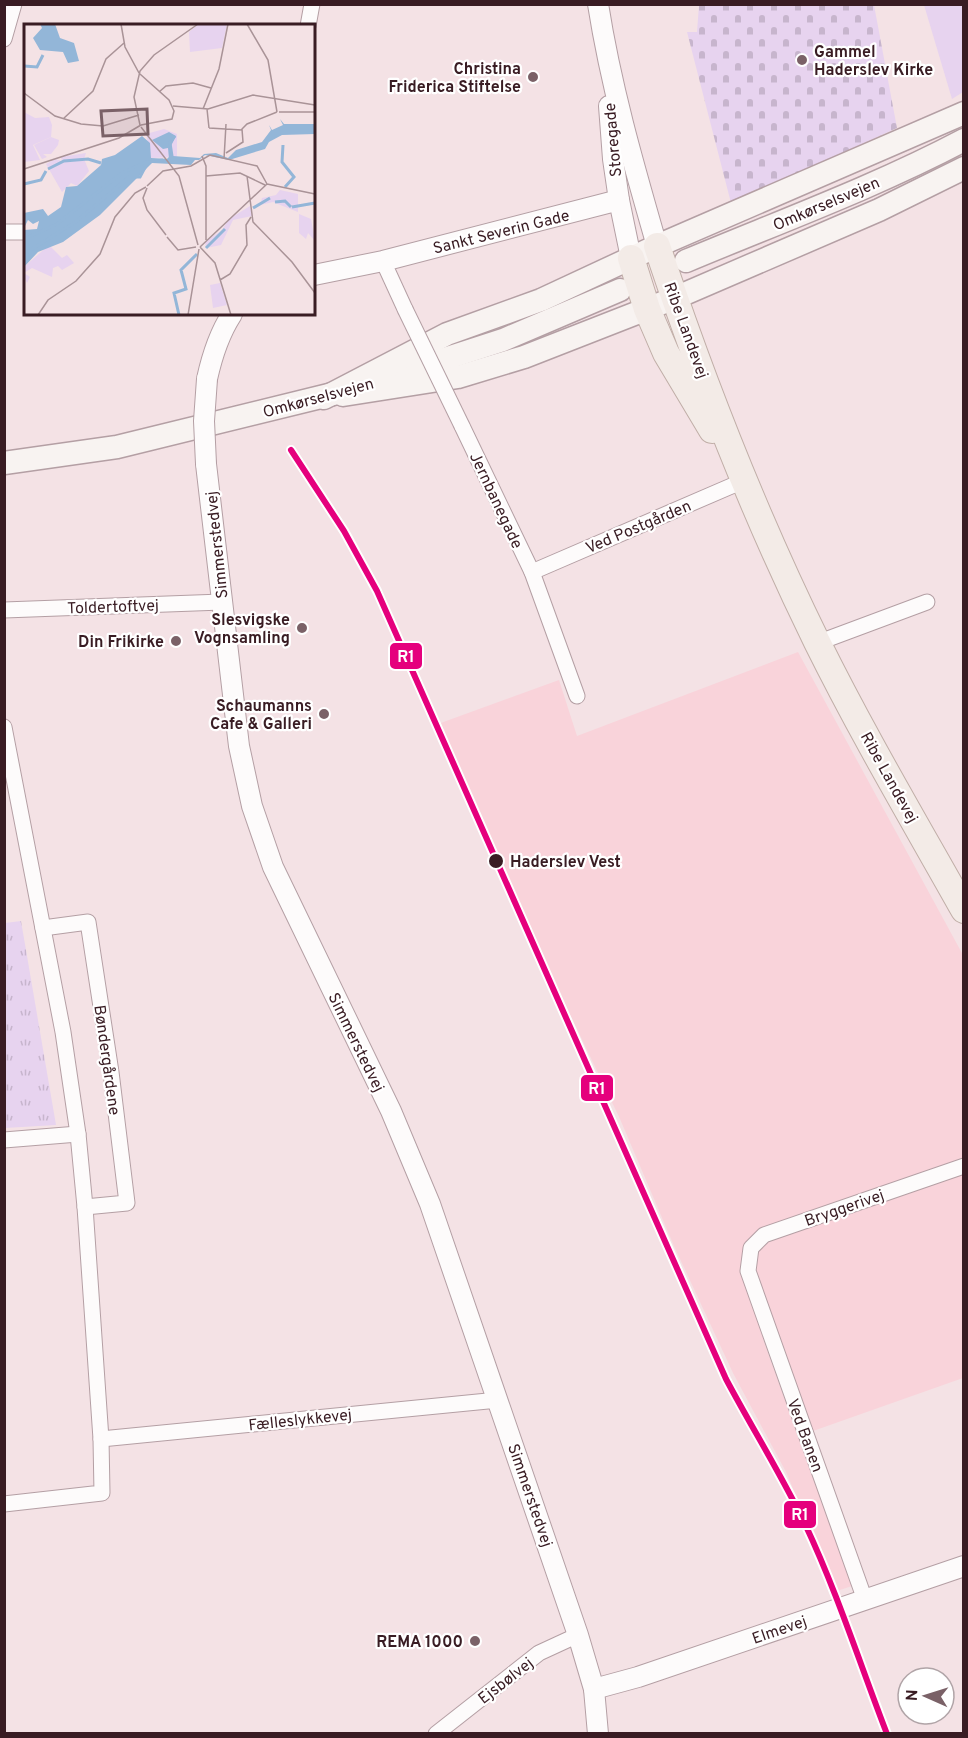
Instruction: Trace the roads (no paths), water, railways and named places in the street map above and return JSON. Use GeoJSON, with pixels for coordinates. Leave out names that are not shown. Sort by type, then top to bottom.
{"type":"FeatureCollection","features":[{"type":"Feature","properties":{"kind":"main road"},"geometry":{"type":"LineString","coordinates":[[324,398],[447,334],[542,300],[644,252],[963,113]]}},
{"type":"Feature","properties":{"kind":"main road","name":"Omkørselsvejen"},"geometry":{"type":"LineString","coordinates":[[686,261],[928,159],[963,140]]}},
{"type":"Feature","properties":{"kind":"main road"},"geometry":{"type":"LineString","coordinates":[[324,398],[458,377],[524,357],[661,303],[879,210],[963,168]]}},
{"type":"Feature","properties":{"kind":"main road","name":"Ribe Landevej"},"geometry":{"type":"LineString","coordinates":[[644,252],[661,303],[707,384],[743,481],[817,643],[963,910]]}},
{"type":"Feature","properties":{"kind":"main road","name":"Omkørselsvejen"},"geometry":{"type":"LineString","coordinates":[[4,463],[117,447],[324,398],[503,340],[620,290]]}},
{"type":"Feature","properties":{"kind":"main road","name":"Ribe Landevej"},"geometry":{"type":"LineString","coordinates":[[661,303],[666,353],[743,481]]}},
{"type":"Feature","properties":{"kind":"street"},"geometry":{"type":"LineString","coordinates":[[4,39],[14,4]]}},
{"type":"Feature","properties":{"kind":"street"},"geometry":{"type":"LineString","coordinates":[[307,24],[312,4]]}},
{"type":"Feature","properties":{"kind":"street","name":"Storegade"},"geometry":{"type":"LineString","coordinates":[[600,13],[613,159],[619,200],[644,252]]}},
{"type":"Feature","properties":{"kind":"street","name":"Storegade"},"geometry":{"type":"LineString","coordinates":[[600,13],[607,56],[631,155],[644,252]]}},
{"type":"Feature","properties":{"kind":"street"},"geometry":{"type":"LineString","coordinates":[[611,118],[644,252]]}},
{"type":"Feature","properties":{"kind":"street","name":"Sankt Severin Gade"},"geometry":{"type":"LineString","coordinates":[[315,275],[383,261],[619,200]]}},
{"type":"Feature","properties":{"kind":"street"},"geometry":{"type":"LineString","coordinates":[[4,232],[24,232]]}},
{"type":"Feature","properties":{"kind":"street","name":"Jernbanegade"},"geometry":{"type":"LineString","coordinates":[[383,261],[532,572],[577,696]]}},
{"type":"Feature","properties":{"kind":"street","name":"Simmerstedvej"},"geometry":{"type":"LineString","coordinates":[[231,315],[212,358],[207,379],[204,421],[206,464],[239,746],[252,806],[273,867],[391,1111],[430,1204],[578,1635],[594,1689],[598,1734]]}},
{"type":"Feature","properties":{"kind":"street","name":"Ved Postgården"},"geometry":{"type":"LineString","coordinates":[[532,572],[743,481]]}},
{"type":"Feature","properties":{"kind":"street","name":"Toldertoftvej"},"geometry":{"type":"LineString","coordinates":[[4,610],[222,602]]}},
{"type":"Feature","properties":{"kind":"street"},"geometry":{"type":"LineString","coordinates":[[817,643],[927,602]]}},
{"type":"Feature","properties":{"kind":"street"},"geometry":{"type":"LineString","coordinates":[[4,727],[63,1032],[78,1134],[101,1439],[102,1493],[4,1504]]}},
{"type":"Feature","properties":{"kind":"street","name":"Bøndergårdene"},"geometry":{"type":"LineString","coordinates":[[43,928],[88,921],[111,1072],[127,1203],[85,1207]]}},
{"type":"Feature","properties":{"kind":"street"},"geometry":{"type":"LineString","coordinates":[[4,1140],[78,1134]]}},
{"type":"Feature","properties":{"kind":"street","name":"Bryggerivej"},"geometry":{"type":"LineString","coordinates":[[748,1271],[751,1248],[764,1235],[963,1166]]}},
{"type":"Feature","properties":{"kind":"street","name":"Ved Banen"},"geometry":{"type":"LineString","coordinates":[[748,1271],[865,1600]]}},
{"type":"Feature","properties":{"kind":"street","name":"Fælleslykkevej"},"geometry":{"type":"LineString","coordinates":[[101,1439],[498,1400]]}},
{"type":"Feature","properties":{"kind":"street","name":"Elmevej"},"geometry":{"type":"LineString","coordinates":[[594,1689],[638,1677],[963,1566]]}},
{"type":"Feature","properties":{"kind":"street","name":"Ejsbølvej"},"geometry":{"type":"LineString","coordinates":[[436,1734],[539,1653],[578,1635]]}},
{"type":"Feature","properties":{"kind":"place","name":"Gammel Haderslev Kirke"},"geometry":{"type":"Point","coordinates":[802,60]}},
{"type":"Feature","properties":{"kind":"place","name":"Christina Friderica Stiftelse"},"geometry":{"type":"Point","coordinates":[533,77]}},
{"type":"Feature","properties":{"kind":"place","name":"Slesvigske Vognsamling"},"geometry":{"type":"Point","coordinates":[302,628]}},
{"type":"Feature","properties":{"kind":"place","name":"Din Frikirke"},"geometry":{"type":"Point","coordinates":[176,641]}},
{"type":"Feature","properties":{"kind":"place","name":"Schaumanns Cafe & Galleri"},"geometry":{"type":"Point","coordinates":[324,714]}},
{"type":"Feature","properties":{"kind":"place","name":"Haderslev Vest"},"geometry":{"type":"Point","coordinates":[496,861]}},
{"type":"Feature","properties":{"kind":"place","name":"REMA 1000"},"geometry":{"type":"Point","coordinates":[475,1641]}}]}
